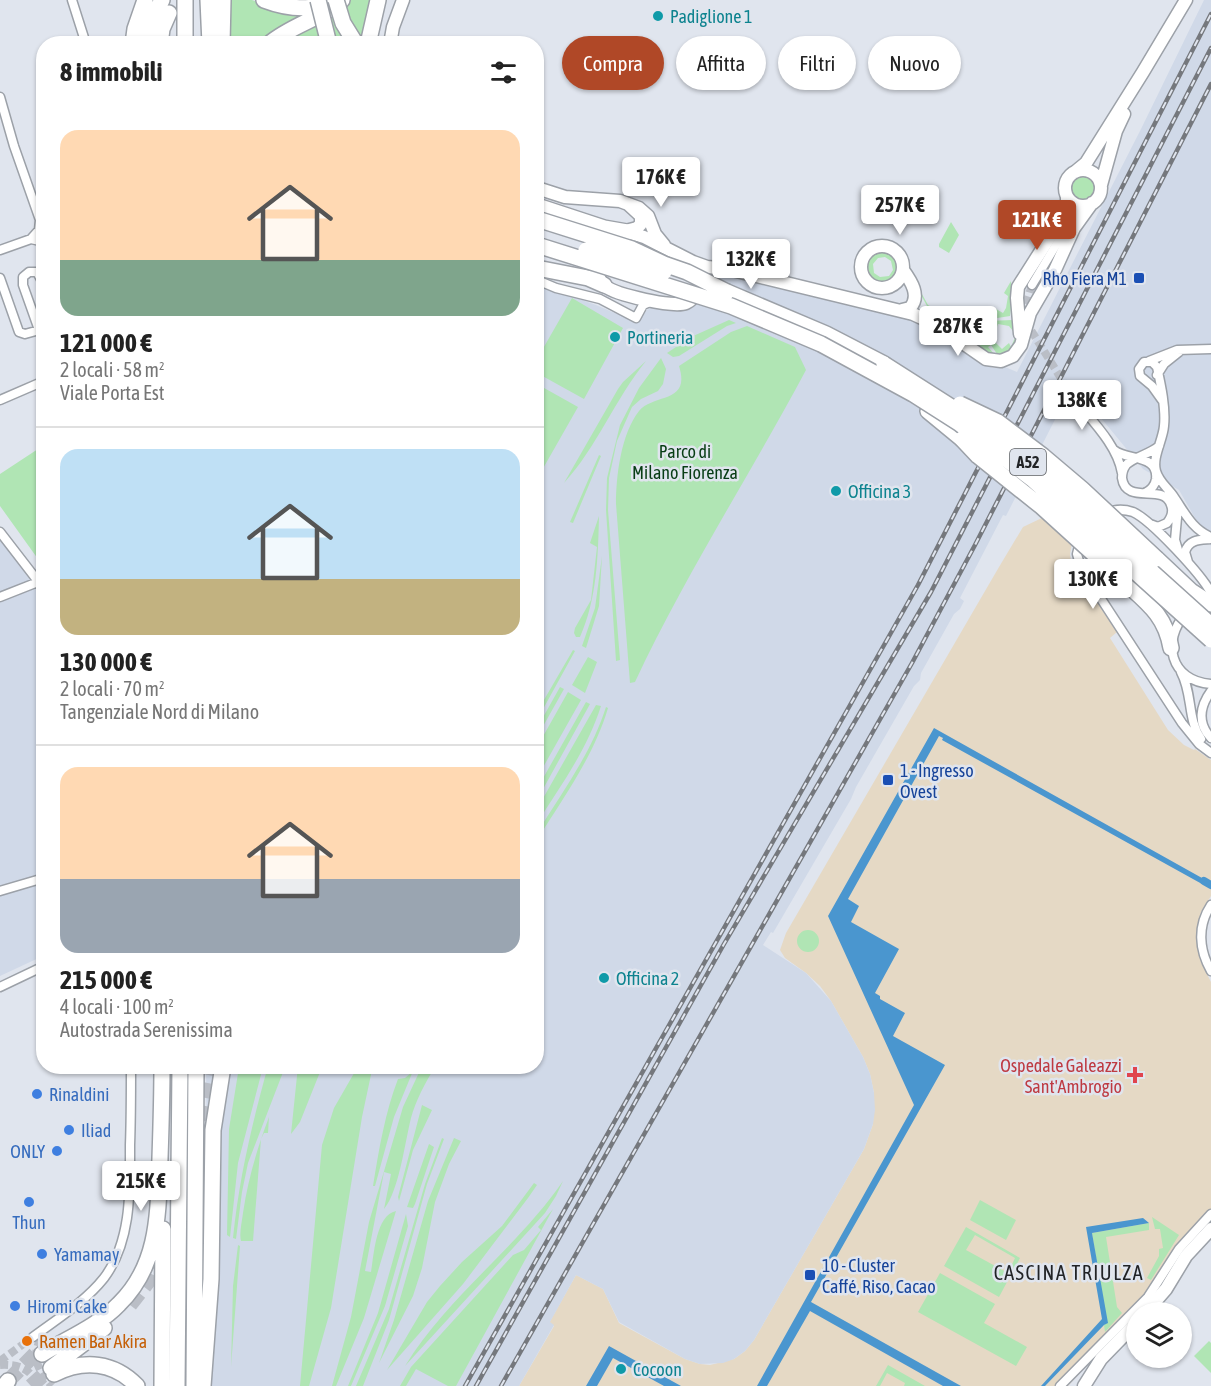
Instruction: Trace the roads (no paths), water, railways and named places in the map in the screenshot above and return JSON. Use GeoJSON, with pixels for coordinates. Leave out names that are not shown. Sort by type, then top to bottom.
{"type":"FeatureCollection","features":[{"type":"Feature","properties":{"kind":"highway"},"geometry":{"type":"LineString","coordinates":[[135,36],[138,18],[145,0]]}},
{"type":"Feature","properties":{"kind":"highway"},"geometry":{"type":"LineString","coordinates":[[184,36],[185,0]]}},
{"type":"Feature","properties":{"kind":"highway"},"geometry":{"type":"LineString","coordinates":[[201,0],[201,36]]}},
{"type":"Feature","properties":{"kind":"highway"},"geometry":{"type":"LineString","coordinates":[[208,0],[210,36]]}},
{"type":"Feature","properties":{"kind":"highway"},"geometry":{"type":"LineString","coordinates":[[222,36],[223,0]]}},
{"type":"Feature","properties":{"kind":"highway"},"geometry":{"type":"LineString","coordinates":[[264,0],[288,7],[308,8],[336,0]]}},
{"type":"Feature","properties":{"kind":"highway"},"geometry":{"type":"LineString","coordinates":[[311,0],[319,36]]}},
{"type":"Feature","properties":{"kind":"highway"},"geometry":{"type":"LineString","coordinates":[[280,36],[318,7],[336,0]]}},
{"type":"Feature","properties":{"kind":"highway"},"geometry":{"type":"LineString","coordinates":[[336,0],[339,36]]}},
{"type":"Feature","properties":{"kind":"highway"},"geometry":{"type":"LineString","coordinates":[[336,0],[351,36]]}},
{"type":"Feature","properties":{"kind":"highway"},"geometry":{"type":"LineString","coordinates":[[370,36],[378,0]]}},
{"type":"Feature","properties":{"kind":"highway"},"geometry":{"type":"LineString","coordinates":[[149,36],[152,18],[166,7]]}},
{"type":"Feature","properties":{"kind":"highway"},"geometry":{"type":"LineString","coordinates":[[161,36],[166,7]]}},
{"type":"Feature","properties":{"kind":"highway"},"geometry":{"type":"LineString","coordinates":[[318,7],[327,36]]}},
{"type":"Feature","properties":{"kind":"highway"},"geometry":{"type":"LineString","coordinates":[[544,208],[604,228],[627,232]]}},
{"type":"Feature","properties":{"kind":"highway"},"geometry":{"type":"LineString","coordinates":[[544,221],[632,249],[727,292]]}},
{"type":"Feature","properties":{"kind":"highway","name":"A52"},"geometry":{"type":"LineString","coordinates":[[544,237],[727,292],[816,329],[884,364],[964,415],[1035,468],[1086,510],[1211,625]]}},
{"type":"Feature","properties":{"kind":"highway","name":"A52"},"geometry":{"type":"LineString","coordinates":[[544,247],[723,303],[788,329],[864,367],[928,403],[970,431],[1065,507],[1211,640]]}},
{"type":"Feature","properties":{"kind":"highway"},"geometry":{"type":"LineString","coordinates":[[544,269],[588,278],[610,289]]}},
{"type":"Feature","properties":{"kind":"highway"},"geometry":{"type":"LineString","coordinates":[[884,364],[922,380],[1004,426],[1062,471],[1191,591],[1211,604]]}},
{"type":"Feature","properties":{"kind":"highway"},"geometry":{"type":"LineString","coordinates":[[864,367],[940,420],[978,456],[1042,507],[1118,576],[1160,617],[1168,632],[1171,648]]}},
{"type":"Feature","properties":{"kind":"highway"},"geometry":{"type":"LineString","coordinates":[[39,1345],[84,1323],[99,1311],[121,1289],[136,1265],[147,1233],[150,1211],[152,1074]]}},
{"type":"Feature","properties":{"kind":"highway"},"geometry":{"type":"LineString","coordinates":[[162,1074],[164,1177],[162,1386]]}},
{"type":"Feature","properties":{"kind":"highway"},"geometry":{"type":"LineString","coordinates":[[177,1386],[180,1074]]}},
{"type":"Feature","properties":{"kind":"highway"},"geometry":{"type":"LineString","coordinates":[[194,1386],[196,1074]]}},
{"type":"Feature","properties":{"kind":"highway"},"geometry":{"type":"LineString","coordinates":[[203,1386],[211,1279],[213,1130],[222,1074]]}},
{"type":"Feature","properties":{"kind":"highway"},"geometry":{"type":"LineString","coordinates":[[39,1345],[89,1327],[110,1313],[125,1298],[144,1271],[158,1223],[162,1094]]}},
{"type":"Feature","properties":{"kind":"highway"},"geometry":{"type":"LineString","coordinates":[[130,1305],[52,1371],[78,1365],[96,1364],[119,1371],[137,1386]]}},
{"type":"Feature","properties":{"kind":"street"},"geometry":{"type":"LineString","coordinates":[[72,0],[83,36]]}},
{"type":"Feature","properties":{"kind":"street"},"geometry":{"type":"LineString","coordinates":[[398,17],[404,0]]}},
{"type":"Feature","properties":{"kind":"street"},"geometry":{"type":"LineString","coordinates":[[391,36],[393,27],[409,0]]}},
{"type":"Feature","properties":{"kind":"street"},"geometry":{"type":"LineString","coordinates":[[1065,230],[1073,208],[1065,186],[1067,180],[1086,163],[1186,0]]}},
{"type":"Feature","properties":{"kind":"street"},"geometry":{"type":"LineString","coordinates":[[1032,285],[1079,211],[1099,196],[1116,131],[1143,72]]}},
{"type":"Feature","properties":{"kind":"street"},"geometry":{"type":"LineString","coordinates":[[0,97],[36,209]]}},
{"type":"Feature","properties":{"kind":"street"},"geometry":{"type":"LineString","coordinates":[[1075,172],[1090,171],[1101,185]]}},
{"type":"Feature","properties":{"kind":"street"},"geometry":{"type":"LineString","coordinates":[[544,190],[565,198],[614,200],[639,208],[650,220],[655,234],[667,249]]}},
{"type":"Feature","properties":{"kind":"street"},"geometry":{"type":"LineString","coordinates":[[1069,199],[1080,206],[1090,204]]}},
{"type":"Feature","properties":{"kind":"street"},"geometry":{"type":"LineString","coordinates":[[1018,350],[1021,337],[1018,287],[1067,210],[1069,199]]}},
{"type":"Feature","properties":{"kind":"street"},"geometry":{"type":"LineString","coordinates":[[627,204],[642,218],[640,226],[609,238],[599,252],[597,271],[598,277],[610,289],[633,302],[636,308],[636,318]]}},
{"type":"Feature","properties":{"kind":"street"},"geometry":{"type":"LineString","coordinates":[[889,307],[904,302],[908,290],[904,284],[900,283],[879,288],[867,281],[862,271],[863,261],[866,255],[878,247],[890,248],[900,256],[903,270],[929,318],[937,325],[990,360],[1005,360],[1013,356],[1023,340],[1030,314],[1074,228],[1090,204]]}},
{"type":"Feature","properties":{"kind":"street"},"geometry":{"type":"LineString","coordinates":[[627,232],[639,235],[707,267],[728,269],[902,310],[937,325]]}},
{"type":"Feature","properties":{"kind":"street"},"geometry":{"type":"LineString","coordinates":[[32,239],[36,234]]}},
{"type":"Feature","properties":{"kind":"street"},"geometry":{"type":"LineString","coordinates":[[0,250],[32,239],[36,240]]}},
{"type":"Feature","properties":{"kind":"street"},"geometry":{"type":"LineString","coordinates":[[693,262],[698,267],[701,279]]}},
{"type":"Feature","properties":{"kind":"street"},"geometry":{"type":"LineString","coordinates":[[610,289],[658,301],[687,303],[697,292],[701,279],[707,273],[728,269]]}},
{"type":"Feature","properties":{"kind":"street"},"geometry":{"type":"LineString","coordinates":[[892,286],[900,278],[903,270]]}},
{"type":"Feature","properties":{"kind":"street"},"geometry":{"type":"LineString","coordinates":[[36,272],[29,272],[23,277],[23,285],[36,317]]}},
{"type":"Feature","properties":{"kind":"street"},"geometry":{"type":"LineString","coordinates":[[0,278],[19,332],[26,334],[36,331]]}},
{"type":"Feature","properties":{"kind":"street"},"geometry":{"type":"LineString","coordinates":[[544,283],[600,299],[636,318]]}},
{"type":"Feature","properties":{"kind":"street"},"geometry":{"type":"LineString","coordinates":[[902,310],[914,304],[914,290]]}},
{"type":"Feature","properties":{"kind":"street"},"geometry":{"type":"LineString","coordinates":[[636,318],[646,304],[658,301]]}},
{"type":"Feature","properties":{"kind":"street"},"geometry":{"type":"LineString","coordinates":[[1162,400],[1139,374],[1139,368],[1143,363],[1156,360],[1174,350],[1211,349]]}},
{"type":"Feature","properties":{"kind":"street"},"geometry":{"type":"LineString","coordinates":[[1143,380],[1151,381],[1156,378],[1167,361],[1185,350]]}},
{"type":"Feature","properties":{"kind":"street"},"geometry":{"type":"LineString","coordinates":[[1141,494],[1153,487],[1156,482],[1156,461],[1165,421],[1156,365],[1149,362]]}},
{"type":"Feature","properties":{"kind":"street"},"geometry":{"type":"LineString","coordinates":[[0,400],[36,384]]}},
{"type":"Feature","properties":{"kind":"street"},"geometry":{"type":"LineString","coordinates":[[1072,396],[1113,450],[1127,489],[1141,494],[1163,495],[1169,501],[1172,508],[1171,517],[1164,525],[1158,526],[1147,522]]}},
{"type":"Feature","properties":{"kind":"street"},"geometry":{"type":"LineString","coordinates":[[1122,475],[1127,464],[1160,446]]}},
{"type":"Feature","properties":{"kind":"street"},"geometry":{"type":"LineString","coordinates":[[1113,450],[1123,456],[1151,463],[1182,512],[1198,530],[1211,538]]}},
{"type":"Feature","properties":{"kind":"street"},"geometry":{"type":"LineString","coordinates":[[1177,504],[1175,540],[1179,553]]}},
{"type":"Feature","properties":{"kind":"street"},"geometry":{"type":"LineString","coordinates":[[1079,583],[1077,554],[1083,534],[1102,514],[1113,510],[1124,510],[1134,513],[1147,522],[1188,562],[1211,593]]}},
{"type":"Feature","properties":{"kind":"street"},"geometry":{"type":"LineString","coordinates":[[0,532],[36,581]]}},
{"type":"Feature","properties":{"kind":"street"},"geometry":{"type":"LineString","coordinates":[[1188,562],[1185,552],[1190,543],[1211,538]]}},
{"type":"Feature","properties":{"kind":"street"},"geometry":{"type":"LineString","coordinates":[[1077,554],[1081,568],[1182,723],[1199,744],[1211,751]]}},
{"type":"Feature","properties":{"kind":"street"},"geometry":{"type":"LineString","coordinates":[[0,597],[36,587]]}},
{"type":"Feature","properties":{"kind":"street"},"geometry":{"type":"LineString","coordinates":[[1211,604],[1198,606],[1186,613],[1172,635],[1171,648],[1186,683],[1194,727],[1211,751]]}},
{"type":"Feature","properties":{"kind":"street"},"geometry":{"type":"LineString","coordinates":[[1178,667],[1192,680],[1211,684]]}},
{"type":"Feature","properties":{"kind":"street"},"geometry":{"type":"LineString","coordinates":[[1211,690],[1201,713],[1203,726],[1211,738]]}},
{"type":"Feature","properties":{"kind":"street"},"geometry":{"type":"LineString","coordinates":[[0,891],[36,880]]}},
{"type":"Feature","properties":{"kind":"street"},"geometry":{"type":"LineString","coordinates":[[1211,905],[1205,916],[1201,936],[1204,956],[1211,971]]}},
{"type":"Feature","properties":{"kind":"street"},"geometry":{"type":"LineString","coordinates":[[0,987],[36,970]]}},
{"type":"Feature","properties":{"kind":"street"},"geometry":{"type":"LineString","coordinates":[[39,1345],[57,1319],[93,1291],[103,1280],[121,1244],[129,1193],[131,1074]]}},
{"type":"Feature","properties":{"kind":"street"},"geometry":{"type":"LineString","coordinates":[[1060,1386],[1148,1297],[1179,1249],[1211,1214]]}},
{"type":"Feature","properties":{"kind":"street"},"geometry":{"type":"LineString","coordinates":[[1155,1302],[1166,1289],[1186,1256],[1211,1229]]}},
{"type":"Feature","properties":{"kind":"street"},"geometry":{"type":"LineString","coordinates":[[1088,1382],[1101,1359],[1126,1333]]}},
{"type":"Feature","properties":{"kind":"water"},"geometry":{"type":"Polygon","coordinates":[[[934,728],[1204,881],[1202,884],[942,740],[943,738],[939,736],[848,899],[859,906],[851,922],[899,949],[875,993],[880,996],[880,999],[905,1013],[893,1036],[945,1065],[811,1302],[961,1386],[943,1386],[810,1311],[767,1386],[757,1386],[914,1105],[828,916],[934,728]]]}},
{"type":"Feature","properties":{"kind":"water"},"geometry":{"type":"Polygon","coordinates":[[[1143,1218],[1149,1223],[1092,1233],[1108,1323],[1045,1386],[1041,1386],[1102,1319],[1086,1227],[1143,1218]]]}},
{"type":"Feature","properties":{"kind":"water"},"geometry":{"type":"Polygon","coordinates":[[[609,1346],[681,1386],[664,1386],[613,1358],[597,1386],[586,1386],[609,1346]]]}},
{"type":"Feature","properties":{"kind":"waterway"},"geometry":{"type":"LineString","coordinates":[[1204,881],[1211,885]]}},
{"type":"Feature","properties":{"kind":"tunnel"},"geometry":{"type":"LineString","coordinates":[[1032,285],[1025,307],[1029,327],[1072,396]]}},
{"type":"Feature","properties":{"kind":"tunnel"},"geometry":{"type":"LineString","coordinates":[[199,1120],[208,1074]]}},
{"type":"Feature","properties":{"kind":"tunnel"},"geometry":{"type":"LineString","coordinates":[[130,1305],[151,1278],[164,1253]]}},
{"type":"Feature","properties":{"kind":"tunnel"},"geometry":{"type":"LineString","coordinates":[[0,1361],[33,1337]]}},
{"type":"Feature","properties":{"kind":"tunnel"},"geometry":{"type":"LineString","coordinates":[[41,1339],[36,1352],[37,1364],[52,1386]]}},
{"type":"Feature","properties":{"kind":"tunnel"},"geometry":{"type":"LineString","coordinates":[[8,1381],[40,1349]]}},
{"type":"Feature","properties":{"kind":"tunnel"},"geometry":{"type":"LineString","coordinates":[[0,1365],[23,1368],[32,1375],[37,1386]]}},
{"type":"Feature","properties":{"kind":"tunnel"},"geometry":{"type":"LineString","coordinates":[[31,1386],[51,1368]]}},
{"type":"Feature","properties":{"kind":"railway"},"geometry":{"type":"LineString","coordinates":[[465,1386],[918,585],[1211,14]]}},
{"type":"Feature","properties":{"kind":"railway"},"geometry":{"type":"LineString","coordinates":[[476,1386],[724,944],[931,592],[1211,48]]}},
{"type":"Feature","properties":{"kind":"railway"},"geometry":{"type":"LineString","coordinates":[[501,1386],[912,663],[975,545],[1211,84]]}},
{"type":"Feature","properties":{"kind":"place","name":"Padiglione 1"},"geometry":{"type":"Point","coordinates":[658,16]}},
{"type":"Feature","properties":{"kind":"place","name":"Rho Fiera M1"},"geometry":{"type":"Point","coordinates":[1139,278]}},
{"type":"Feature","properties":{"kind":"place","name":"Portineria"},"geometry":{"type":"Point","coordinates":[615,337]}},
{"type":"Feature","properties":{"kind":"place","name":"Officina 3"},"geometry":{"type":"Point","coordinates":[836,491]}},
{"type":"Feature","properties":{"kind":"place","name":"1 - Ingresso Ovest"},"geometry":{"type":"Point","coordinates":[888,780]}},
{"type":"Feature","properties":{"kind":"place","name":"Officina 2"},"geometry":{"type":"Point","coordinates":[604,978]}},
{"type":"Feature","properties":{"kind":"place","name":"Ospedale Galeazzi Sant'Ambrogio"},"geometry":{"type":"Point","coordinates":[1135,1075]}},
{"type":"Feature","properties":{"kind":"place","name":"Rinaldini"},"geometry":{"type":"Point","coordinates":[37,1094]}},
{"type":"Feature","properties":{"kind":"place","name":"Iliad"},"geometry":{"type":"Point","coordinates":[69,1130]}},
{"type":"Feature","properties":{"kind":"place","name":"ONLY"},"geometry":{"type":"Point","coordinates":[57,1151]}},
{"type":"Feature","properties":{"kind":"place","name":"Thun"},"geometry":{"type":"Point","coordinates":[29,1202]}},
{"type":"Feature","properties":{"kind":"place","name":"Yamamay"},"geometry":{"type":"Point","coordinates":[42,1254]}},
{"type":"Feature","properties":{"kind":"place","name":"10 - Cluster Caffé, Riso, Cacao"},"geometry":{"type":"Point","coordinates":[810,1275]}},
{"type":"Feature","properties":{"kind":"place","name":"Hiromi Cake"},"geometry":{"type":"Point","coordinates":[15,1306]}},
{"type":"Feature","properties":{"kind":"place","name":"Ramen Bar Akira"},"geometry":{"type":"Point","coordinates":[27,1341]}},
{"type":"Feature","properties":{"kind":"place","name":"Cocoon"},"geometry":{"type":"Point","coordinates":[621,1369]}},
{"type":"Feature","properties":{"kind":"district","name":"CASCINA TRIULZA"},"geometry":{"type":"Point","coordinates":[1069,1272]}},
{"type":"Feature","properties":{"kind":"park label","name":"Parco di Milano Fiorenza"},"geometry":{"type":"Point","coordinates":[685,461]}}]}
